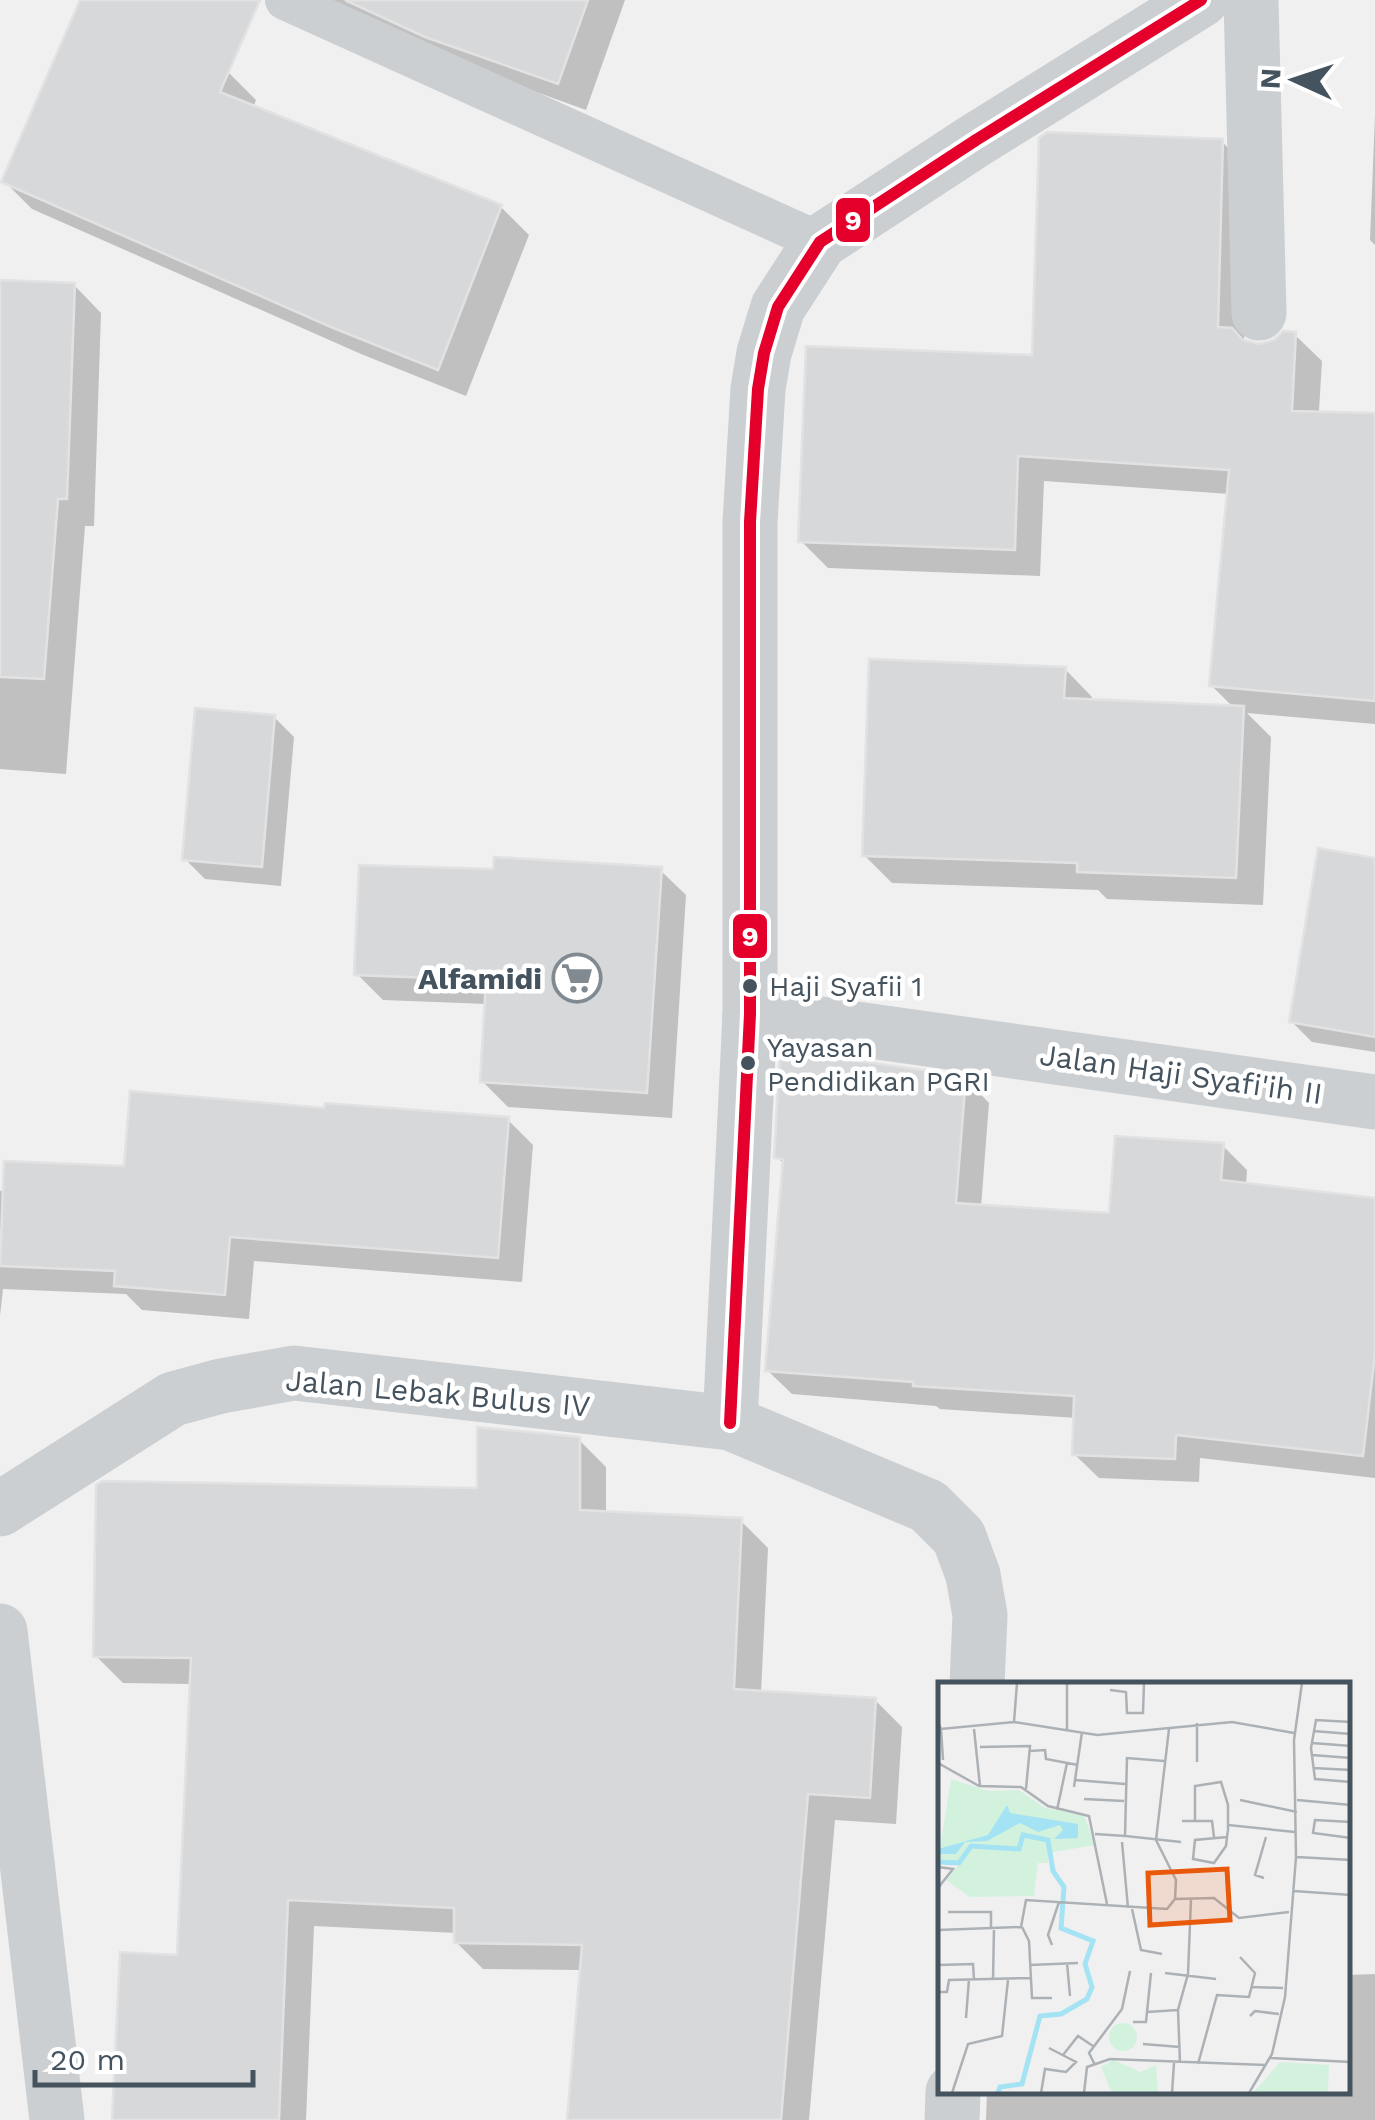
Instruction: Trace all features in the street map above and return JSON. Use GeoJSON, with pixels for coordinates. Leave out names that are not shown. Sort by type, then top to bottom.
{"type":"FeatureCollection","features":[{"type":"Feature","properties":{"kind":"street"},"geometry":{"type":"LineString","coordinates":[[730,1423],[750,1014],[750,522],[758,389],[778,308],[820,242],[1200,0]]}},
{"type":"Feature","properties":{"kind":"street"},"geometry":{"type":"LineString","coordinates":[[1251,0],[1258,313]]}},
{"type":"Feature","properties":{"kind":"street","name":"Jalan Haji Syafi'ih II"},"geometry":{"type":"LineString","coordinates":[[750,1014],[1375,1102]]}},
{"type":"Feature","properties":{"kind":"street","name":"Jalan Lebak Bulus IV"},"geometry":{"type":"LineString","coordinates":[[0,1510],[174,1399],[294,1372],[730,1423],[928,1506],[960,1537],[980,1614],[977,1682]]}},
{"type":"Feature","properties":{"kind":"street"},"geometry":{"type":"LineString","coordinates":[[0,1631],[57,2120]]}},
{"type":"Feature","properties":{"kind":"street"},"geometry":{"type":"LineString","coordinates":[[952,2120],[954,2095]]}},
{"type":"Feature","properties":{"kind":"lane"},"geometry":{"type":"LineString","coordinates":[[285,0],[820,242]]}},
{"type":"Feature","properties":{"kind":"building"},"geometry":{"type":"Polygon","coordinates":[[[80,0],[260,0],[220,92],[502,205],[438,370],[1,182],[80,0]]]}},
{"type":"Feature","properties":{"kind":"building"},"geometry":{"type":"Polygon","coordinates":[[[345,0],[588,0],[558,84],[425,37],[345,0]]]}},
{"type":"Feature","properties":{"kind":"building"},"geometry":{"type":"Polygon","coordinates":[[[1047,132],[1223,139],[1218,327],[1232,328],[1243,340],[1259,344],[1274,340],[1283,331],[1296,332],[1292,411],[1375,413],[1375,701],[1209,686],[1229,470],[1018,456],[1015,550],[798,542],[806,346],[1032,355],[1039,138],[1047,132]]]}},
{"type":"Feature","properties":{"kind":"building"},"geometry":{"type":"Polygon","coordinates":[[[0,280],[75,283],[67,499],[58,499],[44,679],[0,677],[0,280]]]}},
{"type":"Feature","properties":{"kind":"building"},"geometry":{"type":"Polygon","coordinates":[[[869,659],[1066,667],[1064,698],[1244,706],[1236,878],[1077,872],[1077,863],[862,856],[869,659]]]}},
{"type":"Feature","properties":{"kind":"building"},"geometry":{"type":"Polygon","coordinates":[[[195,708],[275,715],[262,867],[182,860],[195,708]]]}},
{"type":"Feature","properties":{"kind":"building"},"geometry":{"type":"Polygon","coordinates":[[[1318,848],[1375,858],[1375,1037],[1289,1022],[1318,848]]]}},
{"type":"Feature","properties":{"kind":"building"},"geometry":{"type":"Polygon","coordinates":[[[494,857],[662,867],[647,1093],[480,1082],[486,980],[354,975],[359,865],[493,869],[494,857]]]}},
{"type":"Feature","properties":{"kind":"building"},"geometry":{"type":"Polygon","coordinates":[[[780,1050],[966,1076],[956,1203],[1109,1213],[1115,1136],[1224,1143],[1221,1180],[1375,1198],[1375,1354],[1363,1456],[1176,1435],[1175,1459],[1072,1455],[1074,1396],[913,1386],[913,1382],[765,1371],[783,1159],[774,1158],[780,1050]]]}},
{"type":"Feature","properties":{"kind":"building"},"geometry":{"type":"Polygon","coordinates":[[[130,1091],[324,1108],[325,1103],[509,1117],[498,1258],[230,1237],[225,1295],[114,1286],[115,1271],[0,1266],[4,1161],[124,1166],[130,1091]]]}},
{"type":"Feature","properties":{"kind":"building"},"geometry":{"type":"Polygon","coordinates":[[[477,1427],[580,1437],[580,1510],[742,1518],[734,1689],[876,1698],[870,1798],[808,1794],[781,2120],[567,2120],[582,1945],[454,1943],[454,1908],[288,1900],[279,2120],[112,2120],[120,1952],[177,1955],[191,1658],[93,1657],[96,1485],[102,1481],[477,1488],[477,1427]]]}},
{"type":"Feature","properties":{"kind":"transit line","name":"9"},"geometry":{"type":"LineString","coordinates":[[730,1423],[750,1014],[750,522],[758,389],[778,307],[820,242],[1201,0]]}},
{"type":"Feature","properties":{"kind":"place","name":"Alfamidi"},"geometry":{"type":"Point","coordinates":[577,978]}},
{"type":"Feature","properties":{"kind":"place","name":"Haji Syafii 1"},"geometry":{"type":"Point","coordinates":[750,986]}},
{"type":"Feature","properties":{"kind":"place","name":"Yayasan Pendidikan PGRI"},"geometry":{"type":"Point","coordinates":[748,1063]}}]}
